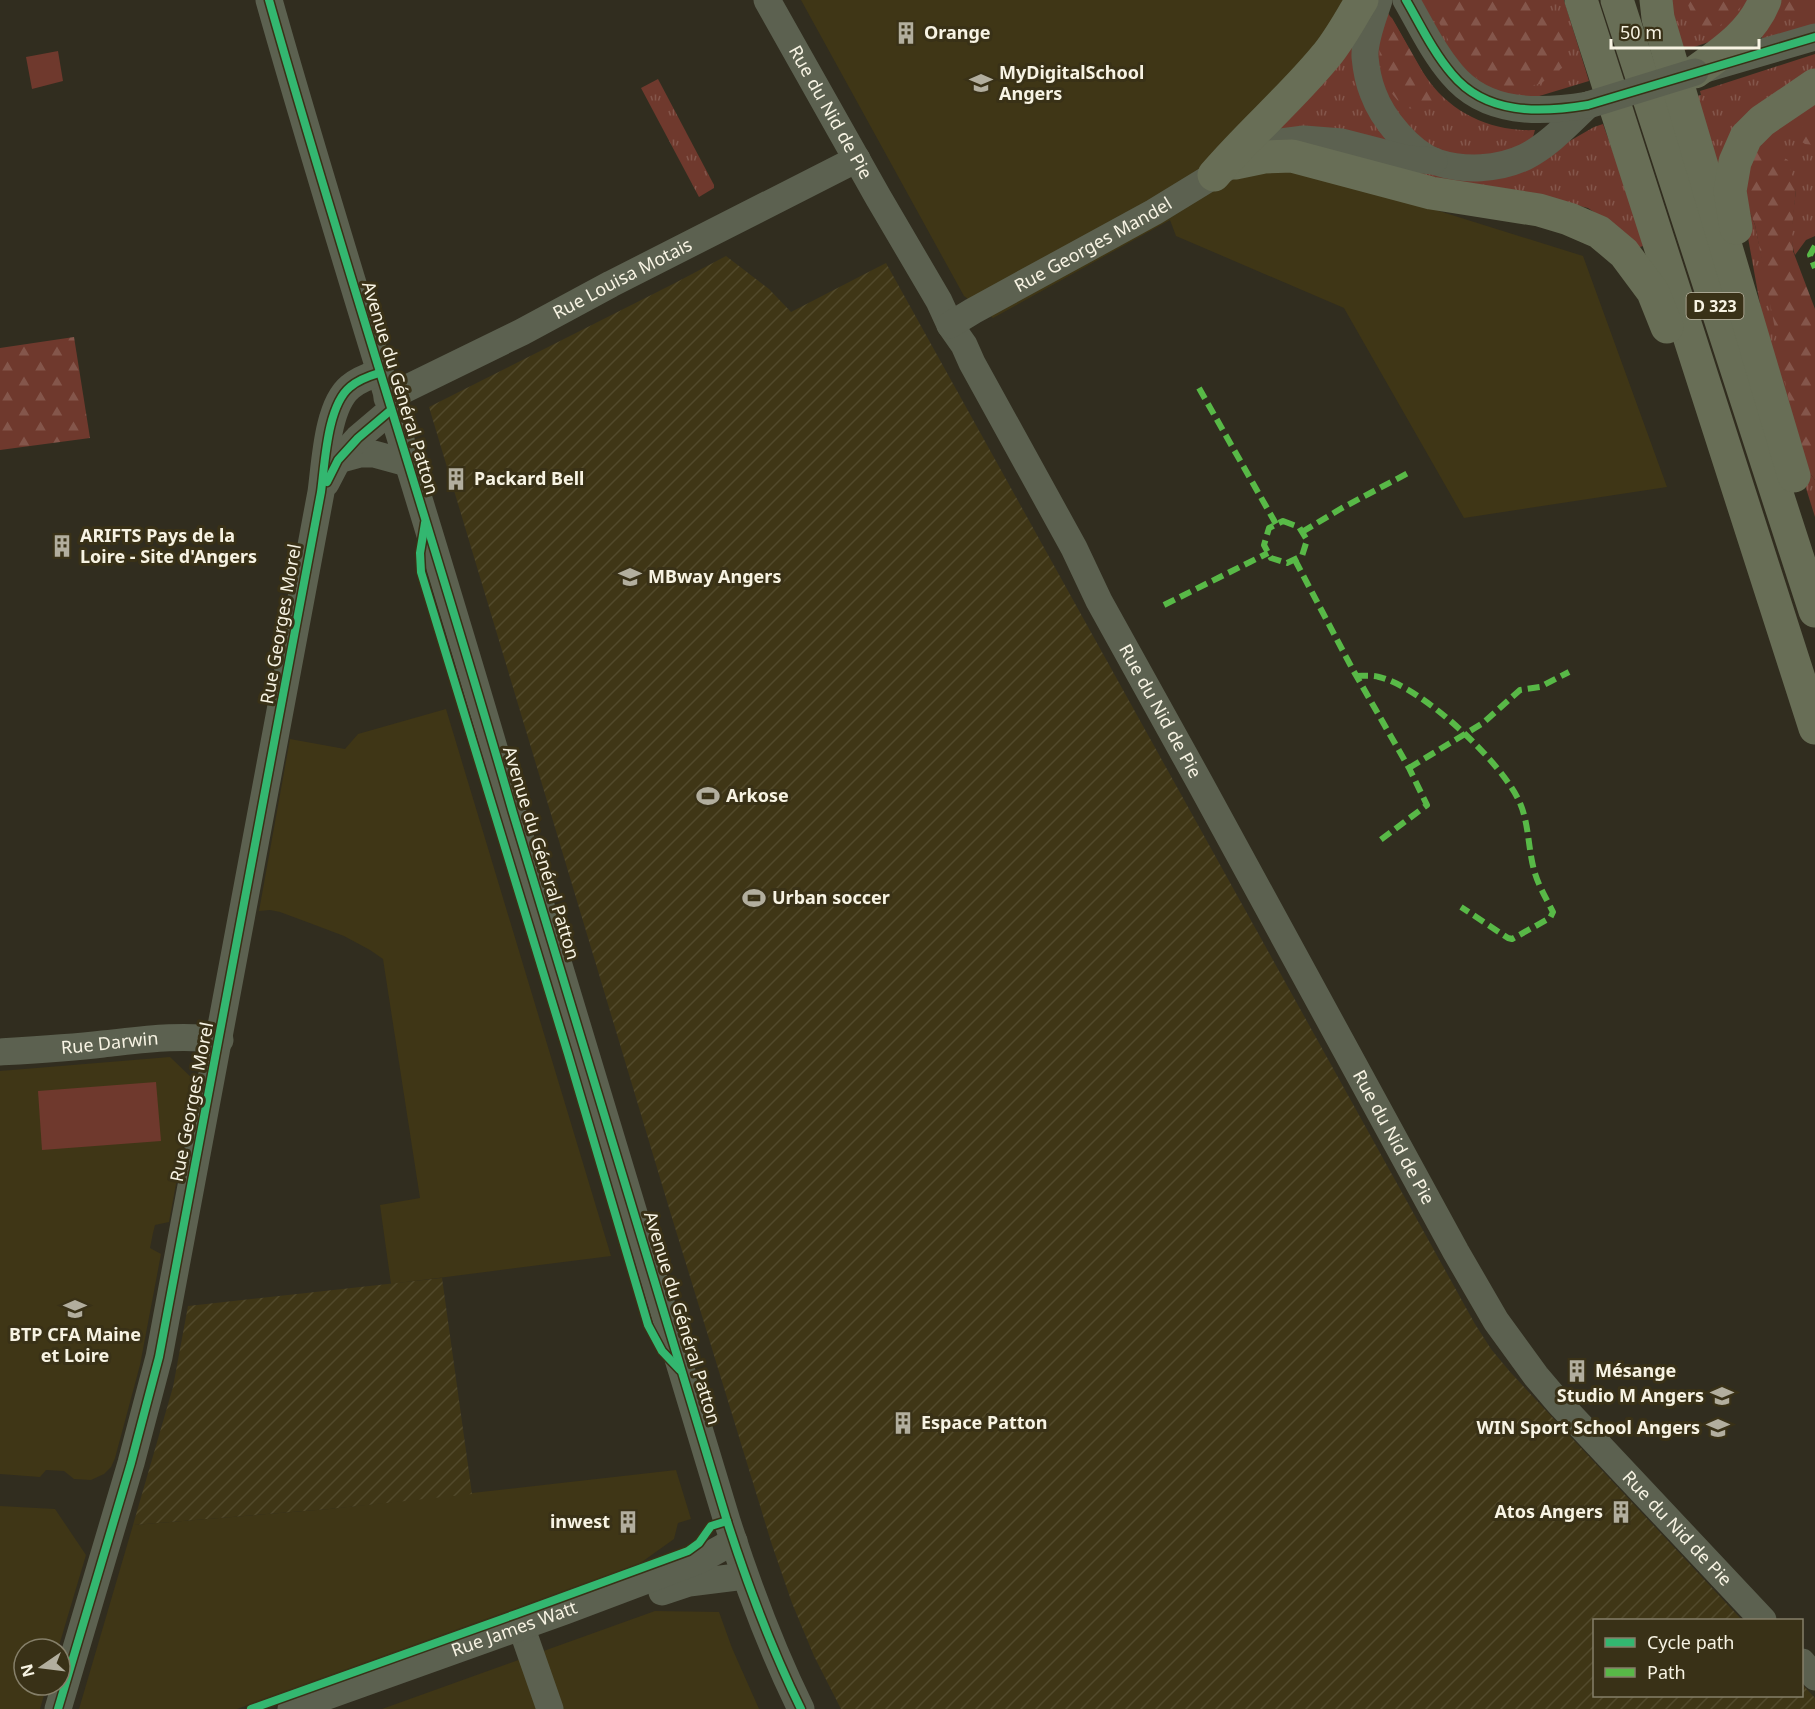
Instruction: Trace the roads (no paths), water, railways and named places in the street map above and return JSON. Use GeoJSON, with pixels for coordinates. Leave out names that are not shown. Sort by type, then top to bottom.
{"type":"FeatureCollection","features":[{"type":"Feature","properties":{"kind":"highway"},"geometry":{"type":"LineString","coordinates":[[1225,169],[1237,148],[1292,95],[1326,56],[1362,0]]}},
{"type":"Feature","properties":{"kind":"highway","name":"D 323"},"geometry":{"type":"LineString","coordinates":[[1581,0],[1815,728]]}},
{"type":"Feature","properties":{"kind":"highway","name":"D 323"},"geometry":{"type":"LineString","coordinates":[[1617,0],[1815,611]]}},
{"type":"Feature","properties":{"kind":"highway"},"geometry":{"type":"LineString","coordinates":[[1656,0],[1658,18],[1815,550]]}},
{"type":"Feature","properties":{"kind":"highway"},"geometry":{"type":"LineString","coordinates":[[1695,72],[1740,37],[1753,22],[1765,0]]}},
{"type":"Feature","properties":{"kind":"highway"},"geometry":{"type":"LineString","coordinates":[[1754,339],[1730,191],[1735,162],[1746,137],[1762,121],[1815,85]]}},
{"type":"Feature","properties":{"kind":"highway"},"geometry":{"type":"LineString","coordinates":[[1225,169],[1264,157],[1292,156],[1431,193],[1539,210],[1569,219],[1599,232],[1624,253],[1653,292],[1676,350],[1711,402]]}},
{"type":"Feature","properties":{"kind":"street","name":"Avenue du Général Patton"},"geometry":{"type":"LineString","coordinates":[[269,0],[307,136],[482,703],[513,813],[734,1541],[745,1576],[781,1668],[801,1709]]}},
{"type":"Feature","properties":{"kind":"street","name":"Rue du Nid de Pie"},"geometry":{"type":"LineString","coordinates":[[767,0],[939,301],[950,326],[950,351],[959,370],[996,427],[1067,552],[1099,601],[1496,1321],[1559,1403],[1762,1619]]}},
{"type":"Feature","properties":{"kind":"street","name":"Rue du Nid de Pie"},"geometry":{"type":"LineString","coordinates":[[774,0],[783,26]]}},
{"type":"Feature","properties":{"kind":"street"},"geometry":{"type":"LineString","coordinates":[[1380,0],[1371,24],[1365,56],[1372,93],[1391,125],[1410,146],[1434,161],[1464,168],[1509,163],[1543,146],[1588,105]]}},
{"type":"Feature","properties":{"kind":"street"},"geometry":{"type":"LineString","coordinates":[[1406,0],[1454,76],[1477,96],[1491,103],[1522,109],[1550,110],[1588,105],[1815,37]]}},
{"type":"Feature","properties":{"kind":"street","name":"Rue Georges Mandel"},"geometry":{"type":"LineString","coordinates":[[950,326],[973,311],[1154,212],[1257,149],[1281,142],[1304,139],[1342,142],[1408,159],[1434,161]]}},
{"type":"Feature","properties":{"kind":"street","name":"Rue Louisa Motais"},"geometry":{"type":"LineString","coordinates":[[386,393],[522,332],[611,284],[857,159]]}},
{"type":"Feature","properties":{"kind":"street","name":"Rue Georges Morel"},"geometry":{"type":"LineString","coordinates":[[58,1709],[131,1464],[159,1358],[321,492],[332,418],[339,400],[350,387],[366,378],[386,393],[380,422],[358,438],[338,460],[321,492]]}},
{"type":"Feature","properties":{"kind":"street"},"geometry":{"type":"LineString","coordinates":[[332,418],[343,434],[358,438]]}},
{"type":"Feature","properties":{"kind":"street"},"geometry":{"type":"LineString","coordinates":[[338,460],[360,454],[374,454],[407,463]]}},
{"type":"Feature","properties":{"kind":"street","name":"Rue Darwin"},"geometry":{"type":"LineString","coordinates":[[0,1052],[160,1039],[204,1037],[220,1040]]}},
{"type":"Feature","properties":{"kind":"street","name":"Rue James Watt"},"geometry":{"type":"LineString","coordinates":[[337,1709],[700,1560],[734,1541]]}},
{"type":"Feature","properties":{"kind":"street","name":"Rue James Watt"},"geometry":{"type":"LineString","coordinates":[[291,1709],[523,1633],[689,1583],[745,1576]]}},
{"type":"Feature","properties":{"kind":"street"},"geometry":{"type":"LineString","coordinates":[[523,1633],[550,1709]]}},
{"type":"Feature","properties":{"kind":"street"},"geometry":{"type":"LineString","coordinates":[[1803,1663],[1815,1677]]}},
{"type":"Feature","properties":{"kind":"place","name":"Orange"},"geometry":{"type":"Point","coordinates":[906,33]}},
{"type":"Feature","properties":{"kind":"place","name":"MyDigitalSchool Angers"},"geometry":{"type":"Point","coordinates":[981,83]}},
{"type":"Feature","properties":{"kind":"place","name":"Packard Bell"},"geometry":{"type":"Point","coordinates":[456,479]}},
{"type":"Feature","properties":{"kind":"place","name":"ARIFTS Pays de la Loire - Site d'Angers"},"geometry":{"type":"Point","coordinates":[62,546]}},
{"type":"Feature","properties":{"kind":"place","name":"MBway Angers"},"geometry":{"type":"Point","coordinates":[630,577]}},
{"type":"Feature","properties":{"kind":"place","name":"Arkose"},"geometry":{"type":"Point","coordinates":[708,796]}},
{"type":"Feature","properties":{"kind":"place","name":"Urban soccer"},"geometry":{"type":"Point","coordinates":[754,898]}},
{"type":"Feature","properties":{"kind":"place","name":"BTP CFA Maine et Loire"},"geometry":{"type":"Point","coordinates":[75,1309]}},
{"type":"Feature","properties":{"kind":"place","name":"Mésange"},"geometry":{"type":"Point","coordinates":[1577,1371]}},
{"type":"Feature","properties":{"kind":"place","name":"Studio M Angers"},"geometry":{"type":"Point","coordinates":[1722,1396]}},
{"type":"Feature","properties":{"kind":"place","name":"Espace Patton"},"geometry":{"type":"Point","coordinates":[903,1423]}},
{"type":"Feature","properties":{"kind":"place","name":"WIN Sport School Angers"},"geometry":{"type":"Point","coordinates":[1718,1428]}},
{"type":"Feature","properties":{"kind":"place","name":"Atos Angers"},"geometry":{"type":"Point","coordinates":[1621,1512]}},
{"type":"Feature","properties":{"kind":"place","name":"inwest"},"geometry":{"type":"Point","coordinates":[628,1522]}}]}
